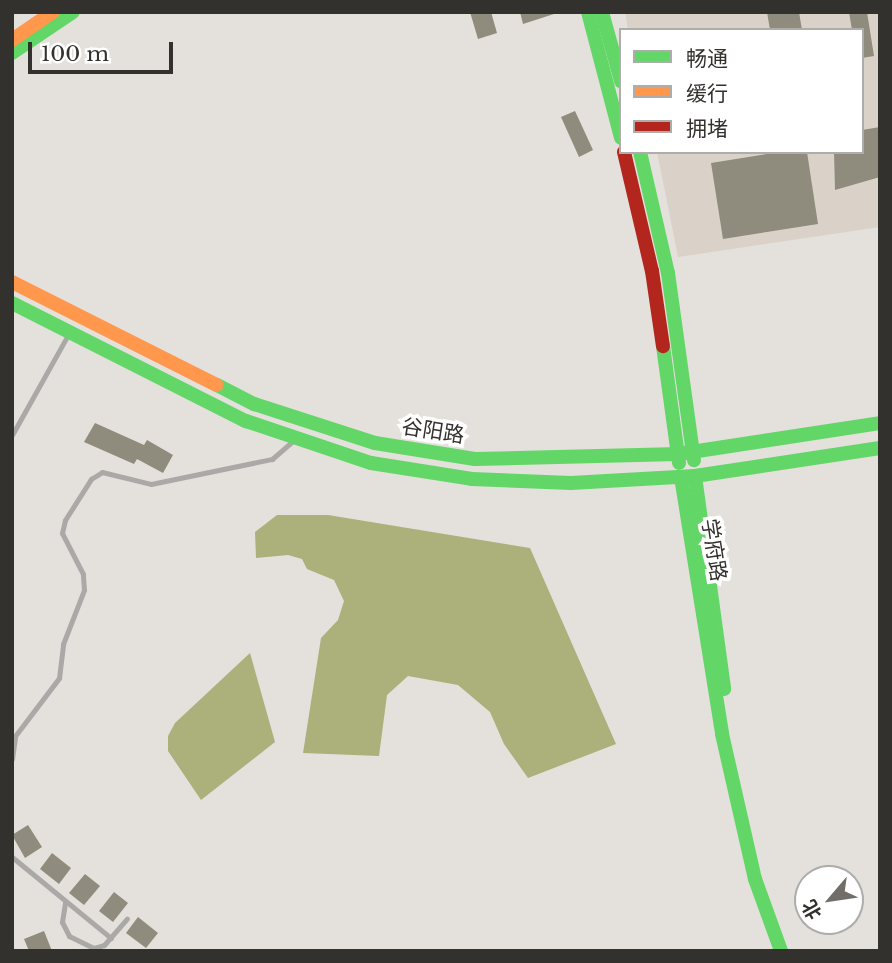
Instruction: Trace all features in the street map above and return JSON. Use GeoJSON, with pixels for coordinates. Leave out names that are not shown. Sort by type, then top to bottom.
{"type":"FeatureCollection","features":[{"type":"Feature","properties":{"kind":"main road"},"geometry":{"type":"LineString","coordinates":[[12,40],[53,12]]}},
{"type":"Feature","properties":{"kind":"main road"},"geometry":{"type":"LineString","coordinates":[[12,53],[73,12]]}},
{"type":"Feature","properties":{"kind":"main road"},"geometry":{"type":"LineString","coordinates":[[588,12],[619,130]]}},
{"type":"Feature","properties":{"kind":"main road"},"geometry":{"type":"LineString","coordinates":[[603,12],[619,73]]}},
{"type":"Feature","properties":{"kind":"main road","name":"学府路"},"geometry":{"type":"LineString","coordinates":[[624,154],[652,271],[685,453]]}},
{"type":"Feature","properties":{"kind":"main road","name":"学府路"},"geometry":{"type":"LineString","coordinates":[[640,154],[668,273],[685,453],[722,734],[755,879],[781,951]]}},
{"type":"Feature","properties":{"kind":"main road","name":"谷阳路"},"geometry":{"type":"LineString","coordinates":[[12,282],[254,404],[375,443],[475,459],[685,453],[880,423]]}},
{"type":"Feature","properties":{"kind":"main road","name":"谷阳路"},"geometry":{"type":"LineString","coordinates":[[12,303],[246,421],[371,463],[472,478],[571,483],[688,476],[880,448]]}},
{"type":"Feature","properties":{"kind":"main road","name":"学府路"},"geometry":{"type":"LineString","coordinates":[[688,476],[730,729],[764,877],[790,951]]}},
{"type":"Feature","properties":{"kind":"lane"},"geometry":{"type":"LineString","coordinates":[[12,435],[70,332]]}},
{"type":"Feature","properties":{"kind":"lane"},"geometry":{"type":"LineString","coordinates":[[12,759],[14,737],[59,678],[63,644],[83,590],[83,574],[62,533],[65,520],[91,479],[102,472],[151,484],[272,459],[296,438]]}},
{"type":"Feature","properties":{"kind":"lane"},"geometry":{"type":"LineString","coordinates":[[12,857],[111,938]]}},
{"type":"Feature","properties":{"kind":"lane"},"geometry":{"type":"LineString","coordinates":[[65,903],[62,922],[69,936],[94,948],[111,938],[127,919]]}},
{"type":"Feature","properties":{"kind":"shaded area"},"geometry":{"type":"Polygon","coordinates":[[[625,12],[880,12],[880,227],[678,257],[657,154],[864,154],[864,28],[628,28],[625,12]]]}},
{"type":"Feature","properties":{"kind":"shaded area"},"geometry":{"type":"Polygon","coordinates":[[[277,515],[328,515],[530,548],[616,744],[528,778],[504,744],[490,712],[458,685],[408,676],[387,695],[379,756],[303,753],[321,638],[338,620],[344,601],[334,580],[307,569],[302,559],[288,555],[256,558],[255,532],[277,515]]]}},
{"type":"Feature","properties":{"kind":"shaded area"},"geometry":{"type":"Polygon","coordinates":[[[250,653],[275,742],[201,800],[168,751],[168,736],[175,723],[250,653]]]}},
{"type":"Feature","properties":{"kind":"building"},"geometry":{"type":"Polygon","coordinates":[[[470,12],[491,12],[497,33],[478,39],[470,12]]]}},
{"type":"Feature","properties":{"kind":"building"},"geometry":{"type":"Polygon","coordinates":[[[520,12],[554,12],[554,14],[523,24],[520,12]]]}},
{"type":"Feature","properties":{"kind":"building"},"geometry":{"type":"Polygon","coordinates":[[[767,12],[799,12],[802,28],[770,28],[767,12]]]}},
{"type":"Feature","properties":{"kind":"building"},"geometry":{"type":"Polygon","coordinates":[[[849,12],[867,12],[874,56],[864,58],[864,28],[852,28],[849,12]]]}},
{"type":"Feature","properties":{"kind":"building"},"geometry":{"type":"Polygon","coordinates":[[[575,111],[593,150],[579,157],[561,117],[575,111]]]}},
{"type":"Feature","properties":{"kind":"building"},"geometry":{"type":"Polygon","coordinates":[[[880,127],[880,177],[835,190],[834,154],[864,154],[864,130],[880,127]]]}},
{"type":"Feature","properties":{"kind":"building"},"geometry":{"type":"Polygon","coordinates":[[[767,154],[807,154],[818,224],[723,239],[711,163],[767,154]]]}},
{"type":"Feature","properties":{"kind":"building"},"geometry":{"type":"Polygon","coordinates":[[[95,423],[144,445],[147,440],[173,455],[163,473],[137,459],[134,464],[84,442],[95,423]]]}},
{"type":"Feature","properties":{"kind":"building"},"geometry":{"type":"Polygon","coordinates":[[[28,825],[42,847],[25,858],[12,835],[28,825]]]}},
{"type":"Feature","properties":{"kind":"building"},"geometry":{"type":"Polygon","coordinates":[[[52,853],[71,868],[59,884],[40,869],[52,853]]]}},
{"type":"Feature","properties":{"kind":"building"},"geometry":{"type":"Polygon","coordinates":[[[85,874],[100,886],[84,905],[69,893],[85,874]]]}},
{"type":"Feature","properties":{"kind":"building"},"geometry":{"type":"Polygon","coordinates":[[[114,892],[128,903],[113,922],[99,911],[114,892]]]}},
{"type":"Feature","properties":{"kind":"building"},"geometry":{"type":"Polygon","coordinates":[[[138,917],[158,933],[146,948],[126,933],[138,917]]]}},
{"type":"Feature","properties":{"kind":"building"},"geometry":{"type":"Polygon","coordinates":[[[44,931],[52,951],[29,951],[24,939],[44,931]]]}},
{"type":"Feature","properties":{"kind":"traffic: fast"},"geometry":{"type":"LineString","coordinates":[[12,53],[73,12]]}},
{"type":"Feature","properties":{"kind":"traffic: fast"},"geometry":{"type":"LineString","coordinates":[[588,12],[619,130]]}},
{"type":"Feature","properties":{"kind":"traffic: fast"},"geometry":{"type":"LineString","coordinates":[[602,12],[619,74]]}},
{"type":"Feature","properties":{"kind":"traffic: fast"},"geometry":{"type":"LineString","coordinates":[[640,154],[668,273],[694,460]]}},
{"type":"Feature","properties":{"kind":"traffic: fast"},"geometry":{"type":"LineString","coordinates":[[12,303],[246,421],[371,463],[472,479],[571,483],[695,476],[880,448]]}},
{"type":"Feature","properties":{"kind":"traffic: fast"},"geometry":{"type":"LineString","coordinates":[[663,346],[679,463]]}},
{"type":"Feature","properties":{"kind":"traffic: fast"},"geometry":{"type":"LineString","coordinates":[[217,385],[254,404],[375,443],[475,459],[678,454],[880,423]]}},
{"type":"Feature","properties":{"kind":"traffic: fast"},"geometry":{"type":"LineString","coordinates":[[695,476],[724,689]]}},
{"type":"Feature","properties":{"kind":"traffic: fast"},"geometry":{"type":"LineString","coordinates":[[681,477],[722,734],[755,879],[781,951]]}},
{"type":"Feature","properties":{"kind":"traffic: slow"},"geometry":{"type":"LineString","coordinates":[[12,40],[53,12]]}},
{"type":"Feature","properties":{"kind":"traffic: slow"},"geometry":{"type":"LineString","coordinates":[[12,282],[217,385]]}},
{"type":"Feature","properties":{"kind":"traffic: jam"},"geometry":{"type":"LineString","coordinates":[[624,154],[652,271],[663,346]]}}]}
